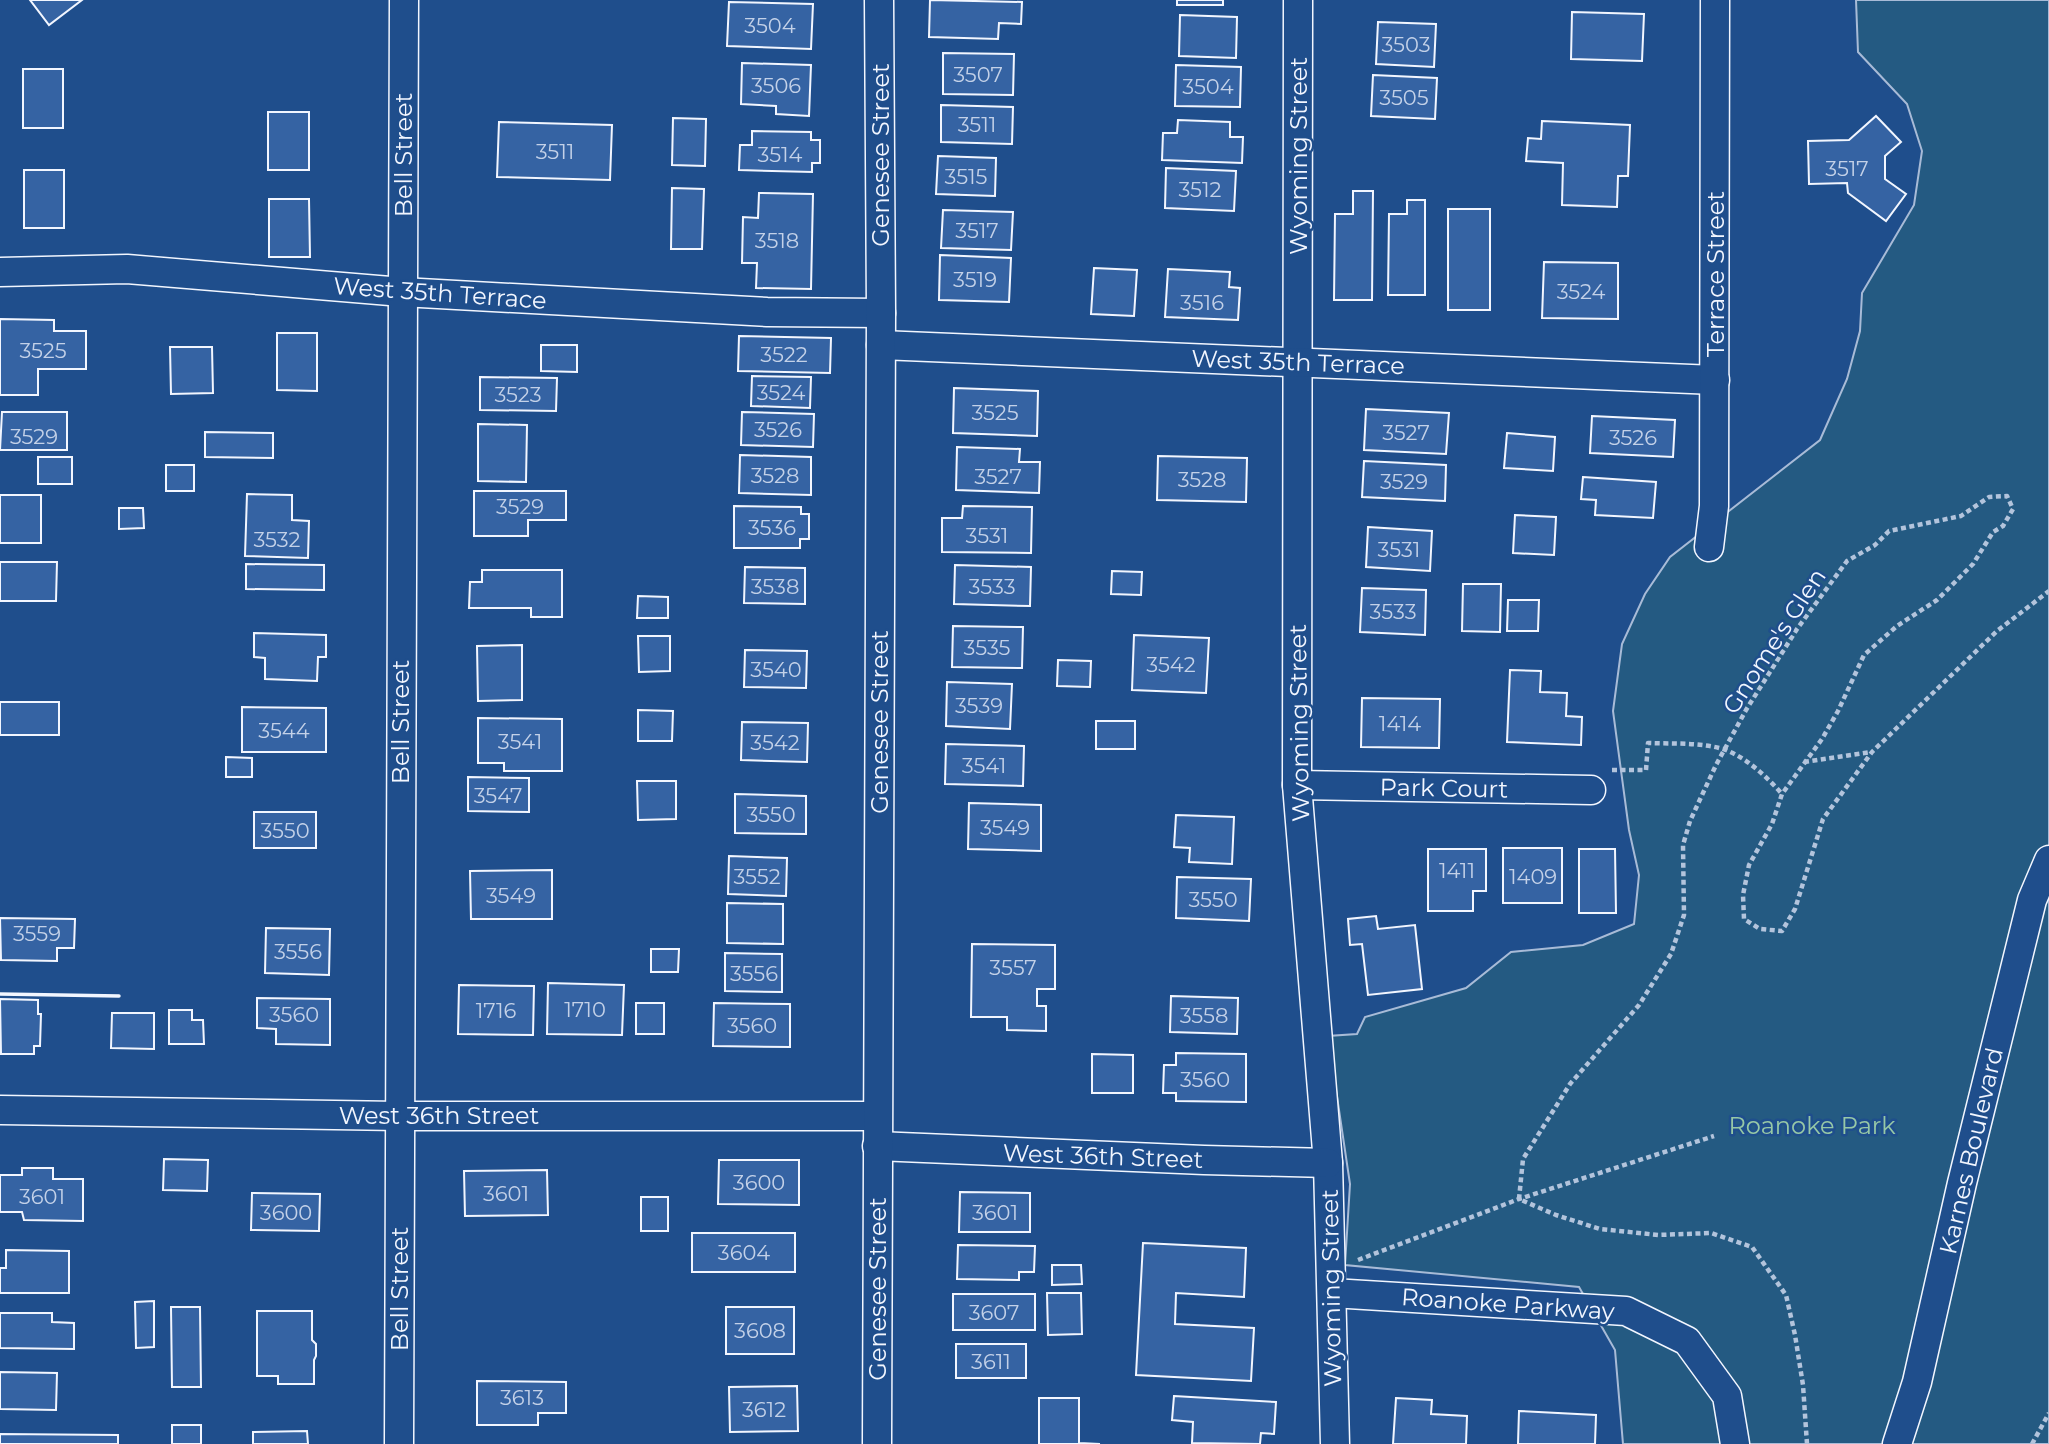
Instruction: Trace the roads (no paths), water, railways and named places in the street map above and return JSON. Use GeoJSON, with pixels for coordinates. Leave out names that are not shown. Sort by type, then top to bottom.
{"type":"FeatureCollection","features":[{"type":"Feature","properties":{"kind":"street","name":"Bell Street"},"geometry":{"type":"LineString","coordinates":[[398,1444],[404,0]]}},
{"type":"Feature","properties":{"kind":"street","name":"Genesee Street"},"geometry":{"type":"LineString","coordinates":[[877,1444],[881,313],[879,0]]}},
{"type":"Feature","properties":{"kind":"street","name":"Wyoming Street"},"geometry":{"type":"LineString","coordinates":[[1298,0],[1297,785],[1328,1163],[1335,1444]]}},
{"type":"Feature","properties":{"kind":"street","name":"Terrace Street"},"geometry":{"type":"LineString","coordinates":[[1709,547],[1714,506],[1715,0]]}},
{"type":"Feature","properties":{"kind":"street","name":"West 35th Terrace"},"geometry":{"type":"LineString","coordinates":[[0,272],[127,269],[402,292],[767,313],[881,313]]}},
{"type":"Feature","properties":{"kind":"street","name":"West 35th Terrace"},"geometry":{"type":"LineString","coordinates":[[880,345],[1715,380]]}},
{"type":"Feature","properties":{"kind":"street","name":"Park Court"},"geometry":{"type":"LineString","coordinates":[[1297,785],[1595,780]]}},
{"type":"Feature","properties":{"kind":"street","name":"Karnes Boulevard"},"geometry":{"type":"LineString","coordinates":[[1897,1444],[1917,1382],[1962,1182],[2032,900],[2049,860]]}},
{"type":"Feature","properties":{"kind":"street","name":"West 36th Street"},"geometry":{"type":"LineString","coordinates":[[0,1110],[398,1116],[877,1116]]}},
{"type":"Feature","properties":{"kind":"street","name":"West 36th Street"},"geometry":{"type":"LineString","coordinates":[[877,1146],[1328,1163]]}},
{"type":"Feature","properties":{"kind":"street","name":"Roanoke Parkway"},"geometry":{"type":"LineString","coordinates":[[1331,1282],[1626,1311],[1687,1341],[1727,1396],[1735,1444]]}},
{"type":"Feature","properties":{"kind":"park label","name":"Roanoke Park"},"geometry":{"type":"Point","coordinates":[1812,1125]}}]}
